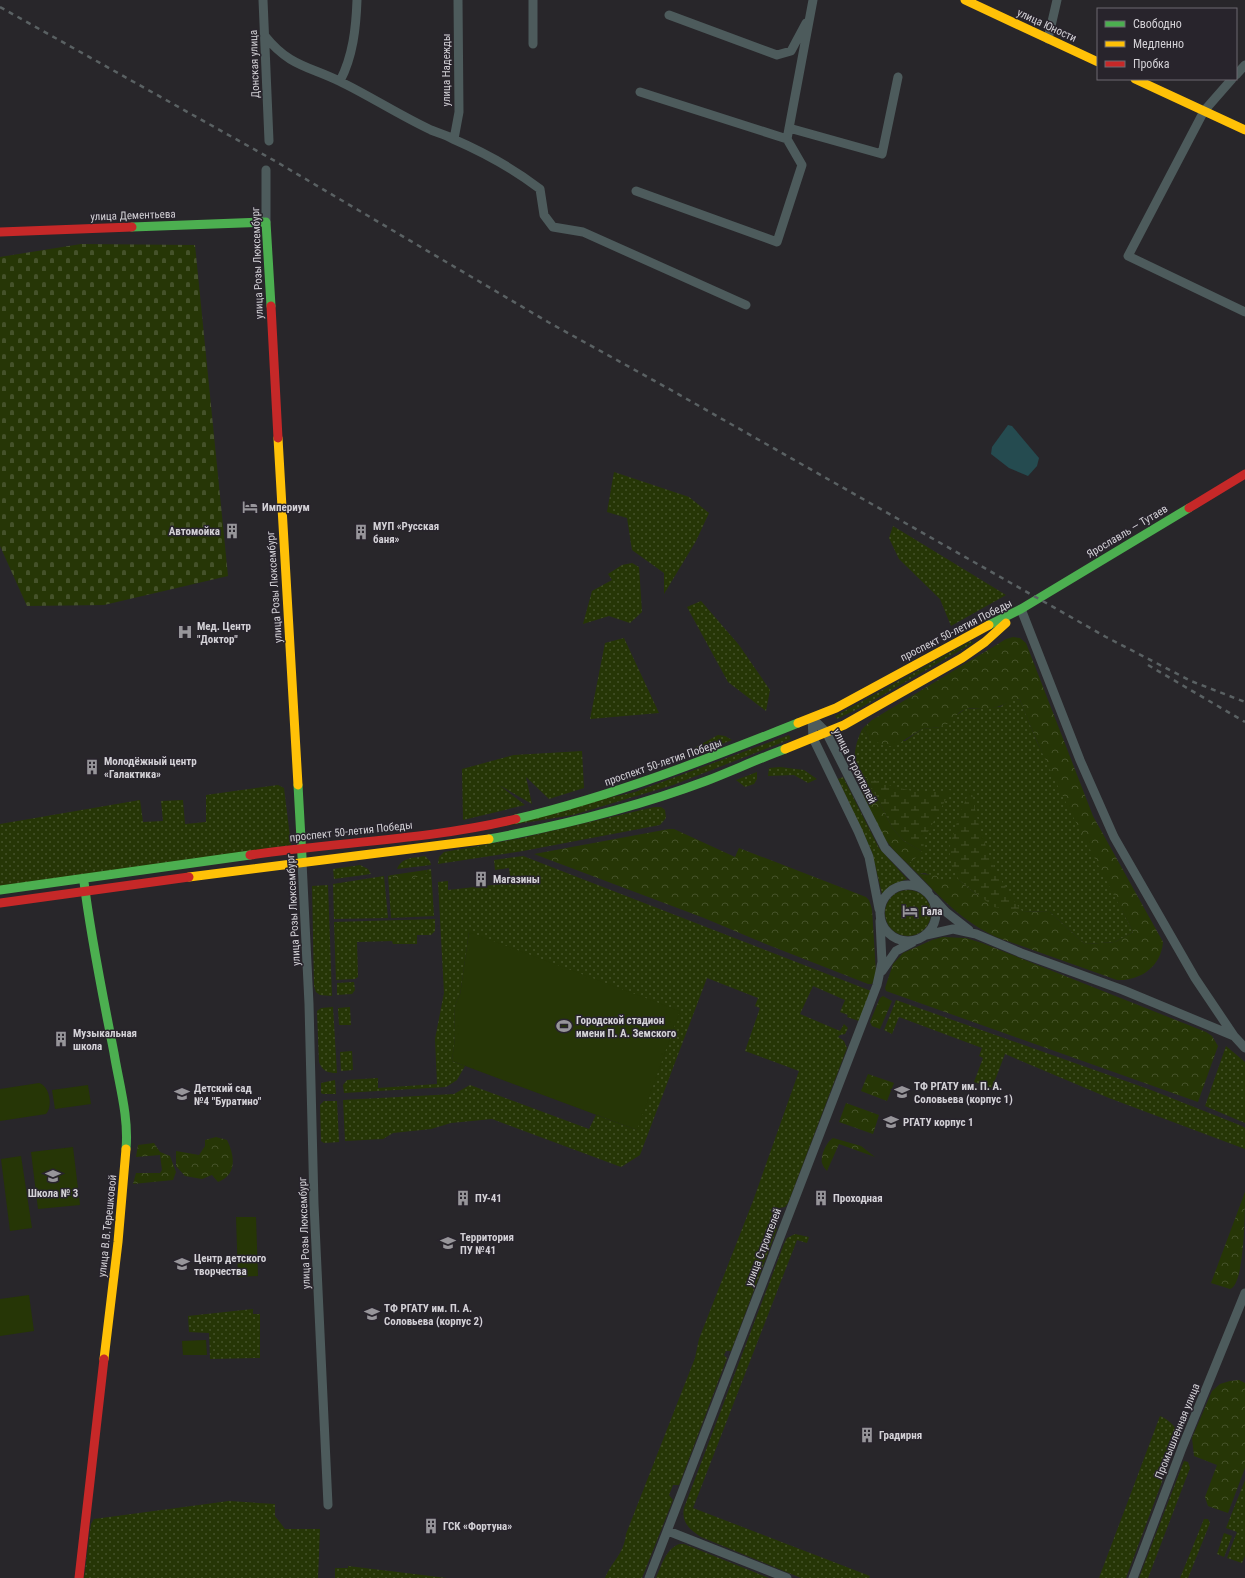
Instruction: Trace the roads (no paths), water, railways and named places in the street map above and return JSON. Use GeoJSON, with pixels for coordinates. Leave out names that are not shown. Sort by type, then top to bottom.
{"type":"FeatureCollection","features":[{"type":"Feature","properties":{"kind":"main road","name":"улица Юности"},"geometry":{"type":"LineString","coordinates":[[965,0],[1097,62]]}},
{"type":"Feature","properties":{"kind":"main road"},"geometry":{"type":"LineString","coordinates":[[1137,80],[1245,130]]}},
{"type":"Feature","properties":{"kind":"main road","name":"улица Дементьева"},"geometry":{"type":"LineString","coordinates":[[0,232],[266,222]]}},
{"type":"Feature","properties":{"kind":"main road","name":"улица Розы Люксембург"},"geometry":{"type":"LineString","coordinates":[[266,222],[302,862]]}},
{"type":"Feature","properties":{"kind":"main road","name":"Ярославль — Тутаев"},"geometry":{"type":"LineString","coordinates":[[1021,609],[1245,474]]}},
{"type":"Feature","properties":{"kind":"main road","name":"проспект 50-летия Победы"},"geometry":{"type":"LineString","coordinates":[[0,890],[302,848],[484,827],[571,806],[669,773],[812,718],[856,697],[935,653],[1021,609]]}},
{"type":"Feature","properties":{"kind":"main road","name":"проспект 50-летия Победы"},"geometry":{"type":"LineString","coordinates":[[0,903],[302,862],[444,846],[521,833],[656,798],[705,781],[813,738],[865,714],[962,658],[985,642],[1021,609]]}},
{"type":"Feature","properties":{"kind":"main road","name":"улица В.В.Терешковой"},"geometry":{"type":"LineString","coordinates":[[79,1578],[118,1242],[127,1139],[123,1103],[83,878]]}},
{"type":"Feature","properties":{"kind":"street","name":"Донская улица"},"geometry":{"type":"LineString","coordinates":[[263,0],[266,36],[269,141]]}},
{"type":"Feature","properties":{"kind":"street"},"geometry":{"type":"LineString","coordinates":[[340,81],[346,69],[356,28],[357,0]]}},
{"type":"Feature","properties":{"kind":"street","name":"улица Надежды"},"geometry":{"type":"LineString","coordinates":[[454,139],[458,112],[458,0]]}},
{"type":"Feature","properties":{"kind":"street"},"geometry":{"type":"LineString","coordinates":[[533,0],[533,44]]}},
{"type":"Feature","properties":{"kind":"street"},"geometry":{"type":"LineString","coordinates":[[636,191],[777,242],[802,165],[787,139],[813,0]]}},
{"type":"Feature","properties":{"kind":"street"},"geometry":{"type":"LineString","coordinates":[[1048,39],[1056,0]]}},
{"type":"Feature","properties":{"kind":"street"},"geometry":{"type":"LineString","coordinates":[[669,14],[777,55],[791,51],[811,13]]}},
{"type":"Feature","properties":{"kind":"street"},"geometry":{"type":"LineString","coordinates":[[266,36],[285,57],[340,81],[432,130],[454,139],[522,175],[540,189],[544,215],[553,227],[583,232],[746,305]]}},
{"type":"Feature","properties":{"kind":"street"},"geometry":{"type":"LineString","coordinates":[[1237,74],[1245,65]]}},
{"type":"Feature","properties":{"kind":"street"},"geometry":{"type":"LineString","coordinates":[[789,128],[882,154],[898,77]]}},
{"type":"Feature","properties":{"kind":"street"},"geometry":{"type":"LineString","coordinates":[[1231,80],[1204,112],[1128,256],[1245,312]]}},
{"type":"Feature","properties":{"kind":"street"},"geometry":{"type":"LineString","coordinates":[[640,92],[787,139]]}},
{"type":"Feature","properties":{"kind":"street","name":"улица Розы Люксембург"},"geometry":{"type":"LineString","coordinates":[[266,170],[266,222]]}},
{"type":"Feature","properties":{"kind":"street"},"geometry":{"type":"LineString","coordinates":[[1021,609],[1080,760],[1114,837],[1195,978],[1234,1036],[1245,1048]]}},
{"type":"Feature","properties":{"kind":"street"},"geometry":{"type":"LineString","coordinates":[[812,718],[813,738],[864,844],[874,878],[880,921],[885,931],[894,938],[905,941],[915,940]]}},
{"type":"Feature","properties":{"kind":"street","name":"улица Строителей"},"geometry":{"type":"LineString","coordinates":[[812,718],[826,732],[871,825],[885,848],[955,919],[976,934]]}},
{"type":"Feature","properties":{"kind":"street","name":"улица Розы Люксембург"},"geometry":{"type":"LineString","coordinates":[[302,862],[309,1004],[314,1204],[328,1505]]}},
{"type":"Feature","properties":{"kind":"street"},"geometry":{"type":"LineString","coordinates":[[879,909],[883,898],[890,890],[900,885],[911,884],[921,887],[930,895],[936,905],[936,916],[933,926],[926,935]]}},
{"type":"Feature","properties":{"kind":"street","name":"улица Строителей"},"geometry":{"type":"LineString","coordinates":[[649,1578],[881,974],[880,921]]}},
{"type":"Feature","properties":{"kind":"street"},"geometry":{"type":"LineString","coordinates":[[881,974],[891,956],[896,951],[926,935],[953,929],[976,934],[1021,953],[1123,990],[1234,1036]]}},
{"type":"Feature","properties":{"kind":"street","name":"Промышленная улица"},"geometry":{"type":"LineString","coordinates":[[1133,1578],[1182,1448],[1245,1293]]}},
{"type":"Feature","properties":{"kind":"street"},"geometry":{"type":"LineString","coordinates":[[668,1531],[787,1578]]}},
{"type":"Feature","properties":{"kind":"water"},"geometry":{"type":"Polygon","coordinates":[[[1008,425],[1012,426],[1039,458],[1037,466],[1028,476],[1009,468],[991,454],[992,447],[1008,425]]]}},
{"type":"Feature","properties":{"kind":"railway"},"geometry":{"type":"LineString","coordinates":[[0,7],[275,161],[548,322],[671,390],[1106,637],[1191,681],[1245,702]]}},
{"type":"Feature","properties":{"kind":"railway"},"geometry":{"type":"LineString","coordinates":[[1148,665],[1245,722]]}},
{"type":"Feature","properties":{"kind":"place","name":"Империум"},"geometry":{"type":"Point","coordinates":[250,507]}},
{"type":"Feature","properties":{"kind":"place","name":"Автомойка"},"geometry":{"type":"Point","coordinates":[232,531]}},
{"type":"Feature","properties":{"kind":"place","name":"МУП «Русская баня»"},"geometry":{"type":"Point","coordinates":[361,532]}},
{"type":"Feature","properties":{"kind":"place","name":"Мед. Центр \"Доктор\""},"geometry":{"type":"Point","coordinates":[185,632]}},
{"type":"Feature","properties":{"kind":"place","name":"Молодёжный центр «Галактика»"},"geometry":{"type":"Point","coordinates":[92,767]}},
{"type":"Feature","properties":{"kind":"place","name":"Магазины"},"geometry":{"type":"Point","coordinates":[481,879]}},
{"type":"Feature","properties":{"kind":"place","name":"Гала"},"geometry":{"type":"Point","coordinates":[910,911]}},
{"type":"Feature","properties":{"kind":"place","name":"Городской стадион имени П. А. Земского"},"geometry":{"type":"Point","coordinates":[564,1026]}},
{"type":"Feature","properties":{"kind":"place","name":"Музыкальная школа"},"geometry":{"type":"Point","coordinates":[61,1039]}},
{"type":"Feature","properties":{"kind":"place","name":"ТФ РГАТУ им. П. А. Соловьева (корпус 1)"},"geometry":{"type":"Point","coordinates":[902,1092]}},
{"type":"Feature","properties":{"kind":"place","name":"Детский сад №4 \"Буратино\""},"geometry":{"type":"Point","coordinates":[182,1094]}},
{"type":"Feature","properties":{"kind":"place","name":"РГАТУ корпус 1"},"geometry":{"type":"Point","coordinates":[891,1122]}},
{"type":"Feature","properties":{"kind":"place","name":"Школа № 3"},"geometry":{"type":"Point","coordinates":[53,1176]}},
{"type":"Feature","properties":{"kind":"place","name":"ПУ-41"},"geometry":{"type":"Point","coordinates":[463,1198]}},
{"type":"Feature","properties":{"kind":"place","name":"Проходная"},"geometry":{"type":"Point","coordinates":[821,1198]}},
{"type":"Feature","properties":{"kind":"place","name":"Территория ПУ №41"},"geometry":{"type":"Point","coordinates":[448,1243]}},
{"type":"Feature","properties":{"kind":"place","name":"Центр детского творчества"},"geometry":{"type":"Point","coordinates":[182,1264]}},
{"type":"Feature","properties":{"kind":"place","name":"ТФ РГАТУ им. П. А. Соловьева (корпус 2)"},"geometry":{"type":"Point","coordinates":[372,1314]}},
{"type":"Feature","properties":{"kind":"place","name":"Градирня"},"geometry":{"type":"Point","coordinates":[867,1435]}},
{"type":"Feature","properties":{"kind":"place","name":"ГСК «Фортуна»"},"geometry":{"type":"Point","coordinates":[431,1526]}}]}
